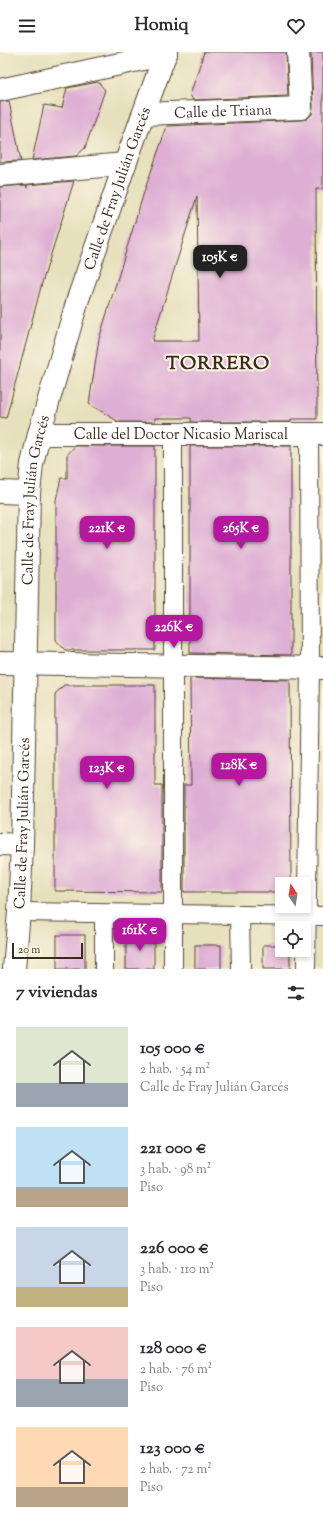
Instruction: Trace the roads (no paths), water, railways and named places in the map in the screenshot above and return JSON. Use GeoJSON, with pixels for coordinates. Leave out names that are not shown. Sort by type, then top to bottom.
{"type":"FeatureCollection","features":[{"type":"Feature","properties":{"kind":"street","name":"Calle de Triana"},"geometry":{"type":"LineString","coordinates":[[144,114],[301,108],[298,52]]}},
{"type":"Feature","properties":{"kind":"street"},"geometry":{"type":"LineString","coordinates":[[0,90],[166,53]]}},
{"type":"Feature","properties":{"kind":"street","name":"Calle de Fray Julián Garcés"},"geometry":{"type":"LineString","coordinates":[[14,969],[19,912],[22,845],[24,665],[29,492],[32,464],[39,434],[78,299],[125,164],[166,53]]}},
{"type":"Feature","properties":{"kind":"street"},"geometry":{"type":"LineString","coordinates":[[0,175],[125,164]]}},
{"type":"Feature","properties":{"kind":"street","name":"Calle del Doctor Nicasio Mariscal"},"geometry":{"type":"LineString","coordinates":[[39,434],[316,434]]}},
{"type":"Feature","properties":{"kind":"street"},"geometry":{"type":"LineString","coordinates":[[173,434],[173,969]]}},
{"type":"Feature","properties":{"kind":"street"},"geometry":{"type":"LineString","coordinates":[[306,969],[315,916],[316,434]]}},
{"type":"Feature","properties":{"kind":"street"},"geometry":{"type":"LineString","coordinates":[[0,492],[29,492]]}},
{"type":"Feature","properties":{"kind":"street"},"geometry":{"type":"LineString","coordinates":[[0,664],[316,668]]}},
{"type":"Feature","properties":{"kind":"street"},"geometry":{"type":"LineString","coordinates":[[0,844],[22,845]]}},
{"type":"Feature","properties":{"kind":"street"},"geometry":{"type":"LineString","coordinates":[[19,912],[315,916]]}},
{"type":"Feature","properties":{"kind":"street"},"geometry":{"type":"LineString","coordinates":[[104,914],[104,969]]}},
{"type":"Feature","properties":{"kind":"street"},"geometry":{"type":"LineString","coordinates":[[240,915],[241,969]]}},
{"type":"Feature","properties":{"kind":"district","name":"TORRERO"},"geometry":{"type":"Point","coordinates":[218,362]}}]}
